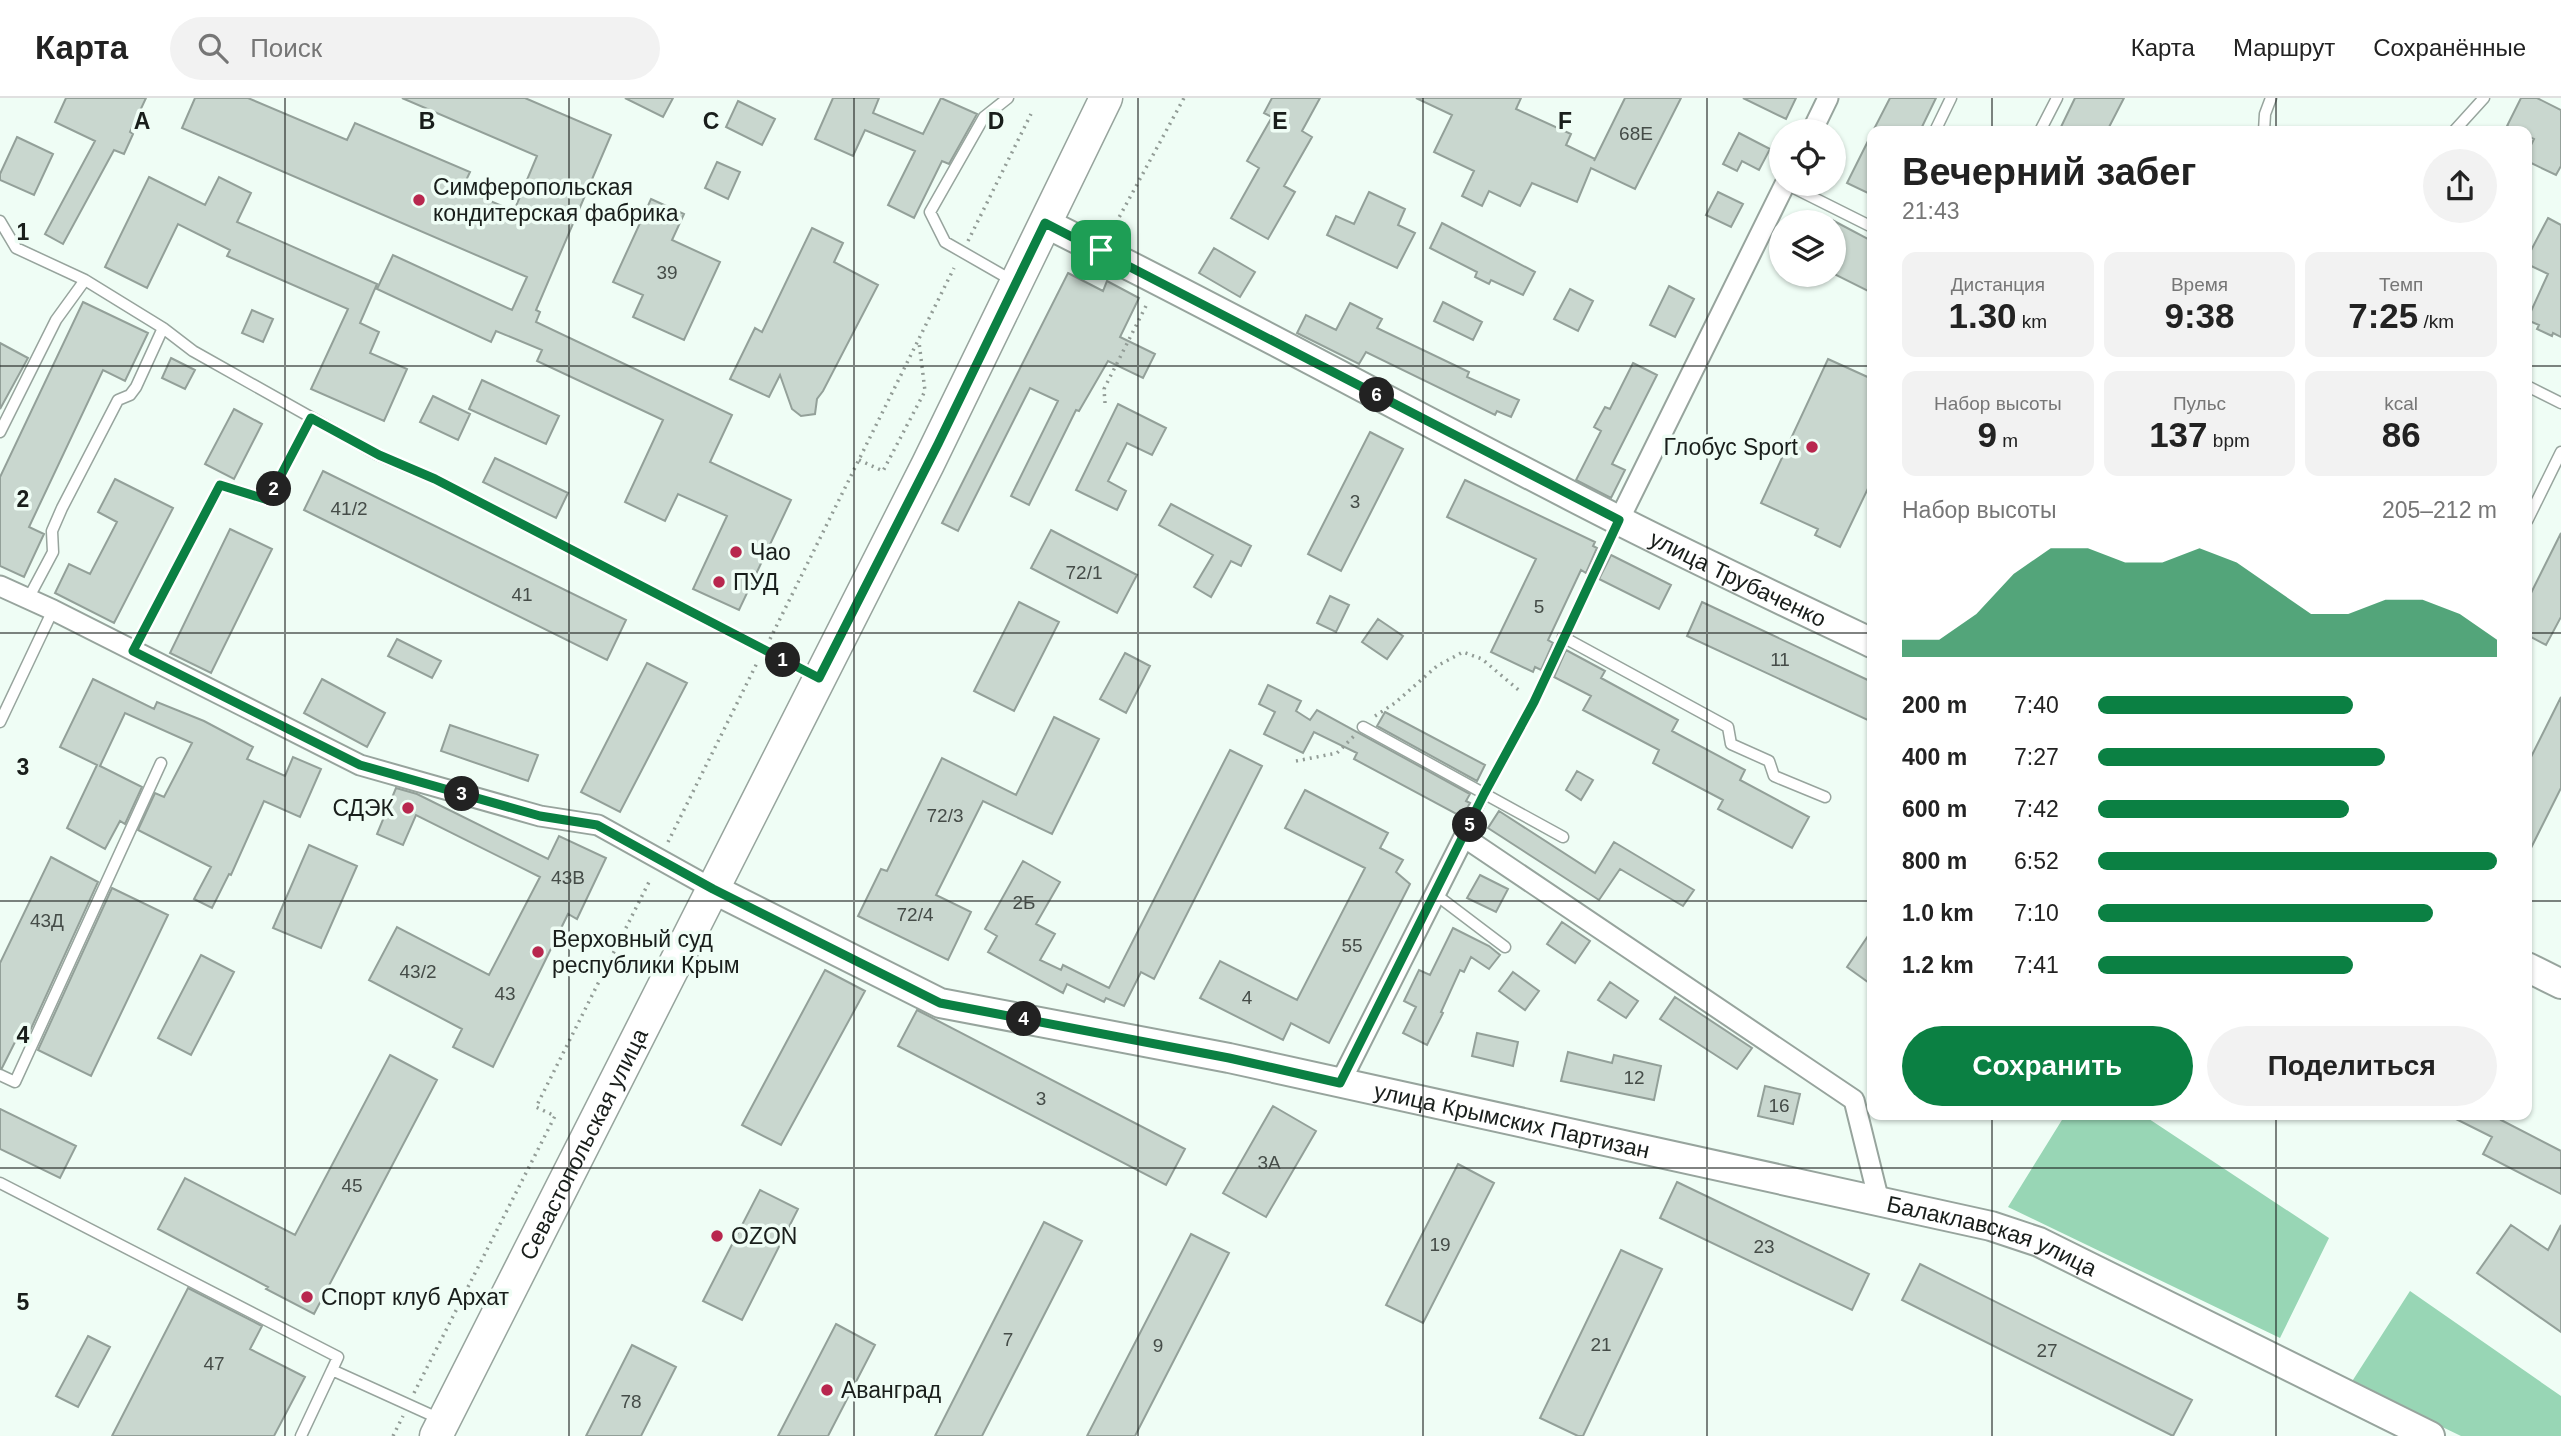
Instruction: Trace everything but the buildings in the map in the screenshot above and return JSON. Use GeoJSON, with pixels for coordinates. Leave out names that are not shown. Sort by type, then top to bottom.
{"type":"FeatureCollection","features":[{"type":"Feature","properties":{"kind":"main road","name":"Севастопольская улица"},"geometry":{"type":"LineString","coordinates":[[440,1428],[938,444],[1106,98]]}},
{"type":"Feature","properties":{"kind":"main road","name":"улица Трубаченко"},"geometry":{"type":"LineString","coordinates":[[1045,223],[1619,520],[1867,641]]}},
{"type":"Feature","properties":{"kind":"main road","name":"улица Крымских Партизан"},"geometry":{"type":"LineString","coordinates":[[713,889],[940,1003],[1229,1058],[1879,1201]]}},
{"type":"Feature","properties":{"kind":"main road"},"geometry":{"type":"LineString","coordinates":[[2532,970],[2561,984]]}},
{"type":"Feature","properties":{"kind":"main road","name":"Балаклавская улица"},"geometry":{"type":"LineString","coordinates":[[1879,1201],[1991,1226],[2039,1242],[2430,1436]]}},
{"type":"Feature","properties":{"kind":"street"},"geometry":{"type":"LineString","coordinates":[[1818,119],[1828,98]]}},
{"type":"Feature","properties":{"kind":"street"},"geometry":{"type":"LineString","coordinates":[[1619,520],[1780,196]]}},
{"type":"Feature","properties":{"kind":"street"},"geometry":{"type":"LineString","coordinates":[[0,586],[53,610],[360,765],[540,816],[597,825],[713,889]]}},
{"type":"Feature","properties":{"kind":"street"},"geometry":{"type":"LineString","coordinates":[[1340,1083],[1464,837]]}},
{"type":"Feature","properties":{"kind":"street","name":"Балаклавская улица"},"geometry":{"type":"LineString","coordinates":[[1464,837],[1854,1100],[1879,1201]]}},
{"type":"Feature","properties":{"kind":"lane"},"geometry":{"type":"LineString","coordinates":[[1008,98],[984,117],[930,212],[945,242],[1015,282]]}},
{"type":"Feature","properties":{"kind":"lane"},"geometry":{"type":"LineString","coordinates":[[1937,126],[1951,98]]}},
{"type":"Feature","properties":{"kind":"lane"},"geometry":{"type":"LineString","coordinates":[[2043,126],[2057,98]]}},
{"type":"Feature","properties":{"kind":"lane"},"geometry":{"type":"LineString","coordinates":[[2264,126],[2265,114],[2271,98]]}},
{"type":"Feature","properties":{"kind":"lane"},"geometry":{"type":"LineString","coordinates":[[2459,126],[2484,98]]}},
{"type":"Feature","properties":{"kind":"lane"},"geometry":{"type":"LineString","coordinates":[[1810,196],[1867,224]]}},
{"type":"Feature","properties":{"kind":"lane"},"geometry":{"type":"LineString","coordinates":[[0,221],[16,248],[85,280],[163,328],[193,351],[311,418],[379,455],[435,479],[819,678]]}},
{"type":"Feature","properties":{"kind":"lane"},"geometry":{"type":"LineString","coordinates":[[0,432],[56,320],[85,280]]}},
{"type":"Feature","properties":{"kind":"lane"},"geometry":{"type":"LineString","coordinates":[[28,599],[53,552],[51,531],[62,508],[118,400],[130,395],[136,387],[163,328]]}},
{"type":"Feature","properties":{"kind":"lane"},"geometry":{"type":"LineString","coordinates":[[2532,388],[2561,403]]}},
{"type":"Feature","properties":{"kind":"lane"},"geometry":{"type":"LineString","coordinates":[[133,651],[220,485],[268,500],[311,418]]}},
{"type":"Feature","properties":{"kind":"lane"},"geometry":{"type":"LineString","coordinates":[[2532,511],[2561,452]]}},
{"type":"Feature","properties":{"kind":"lane"},"geometry":{"type":"LineString","coordinates":[[1464,837],[1534,702],[1619,520]]}},
{"type":"Feature","properties":{"kind":"lane"},"geometry":{"type":"LineString","coordinates":[[0,722],[53,610]]}},
{"type":"Feature","properties":{"kind":"lane"},"geometry":{"type":"LineString","coordinates":[[1563,637],[1728,727],[1731,744],[1769,761],[1774,776],[1825,797]]}},
{"type":"Feature","properties":{"kind":"lane"},"geometry":{"type":"LineString","coordinates":[[1363,727],[1563,837]]}},
{"type":"Feature","properties":{"kind":"lane"},"geometry":{"type":"LineString","coordinates":[[0,1075],[15,1082],[161,763]]}},
{"type":"Feature","properties":{"kind":"lane"},"geometry":{"type":"LineString","coordinates":[[1435,894],[1505,947]]}},
{"type":"Feature","properties":{"kind":"lane"},"geometry":{"type":"LineString","coordinates":[[0,1184],[338,1357],[300,1436]]}},
{"type":"Feature","properties":{"kind":"lane"},"geometry":{"type":"LineString","coordinates":[[332,1370],[440,1428]]}},
{"type":"Feature","properties":{"kind":"path"},"geometry":{"type":"LineString","coordinates":[[1116,223],[1184,98]]}},
{"type":"Feature","properties":{"kind":"path"},"geometry":{"type":"LineString","coordinates":[[967,242],[1031,114]]}},
{"type":"Feature","properties":{"kind":"path"},"geometry":{"type":"LineString","coordinates":[[1105,403],[1104,389],[1149,300]]}},
{"type":"Feature","properties":{"kind":"path"},"geometry":{"type":"LineString","coordinates":[[859,460],[883,471],[925,391],[919,340]]}},
{"type":"Feature","properties":{"kind":"path"},"geometry":{"type":"LineString","coordinates":[[1296,761],[1338,753],[1363,727],[1437,666],[1463,652],[1482,659],[1534,702]]}},
{"type":"Feature","properties":{"kind":"green space"},"geometry":{"type":"Polygon","coordinates":[[[2062,1120],[2151,1120],[2329,1238],[2280,1338],[2008,1207],[2062,1120]]]}},
{"type":"Feature","properties":{"kind":"green space"},"geometry":{"type":"Polygon","coordinates":[[[2410,1291],[2561,1396],[2561,1436],[2461,1436],[2351,1383],[2410,1291]]]}},
{"type":"Feature","properties":{"kind":"place","name":"Симферопольская кондитерская фабрика"},"geometry":{"type":"Point","coordinates":[419,200]}},
{"type":"Feature","properties":{"kind":"place","name":"Глобус Sport"},"geometry":{"type":"Point","coordinates":[1812,447]}},
{"type":"Feature","properties":{"kind":"place","name":"Чао"},"geometry":{"type":"Point","coordinates":[736,552]}},
{"type":"Feature","properties":{"kind":"place","name":"ПУД"},"geometry":{"type":"Point","coordinates":[719,582]}},
{"type":"Feature","properties":{"kind":"place","name":"СДЭК"},"geometry":{"type":"Point","coordinates":[408,808]}},
{"type":"Feature","properties":{"kind":"place","name":"Верховный суд республики Крым"},"geometry":{"type":"Point","coordinates":[538,952]}},
{"type":"Feature","properties":{"kind":"place","name":"OZON"},"geometry":{"type":"Point","coordinates":[717,1236]}},
{"type":"Feature","properties":{"kind":"place","name":"Спорт клуб Архат"},"geometry":{"type":"Point","coordinates":[307,1297]}},
{"type":"Feature","properties":{"kind":"place","name":"Аванград"},"geometry":{"type":"Point","coordinates":[827,1390]}},
{"type":"Feature","properties":{"kind":"route"},"geometry":{"type":"LineString","coordinates":[[1045,223],[1101,250],[1619,520],[1534,702],[1484,794],[1340,1083],[1229,1058],[940,1003],[713,889],[597,825],[540,816],[360,765],[133,651],[220,485],[268,500],[311,418],[379,455],[435,479],[819,678],[938,444],[1045,223]]}}]}
